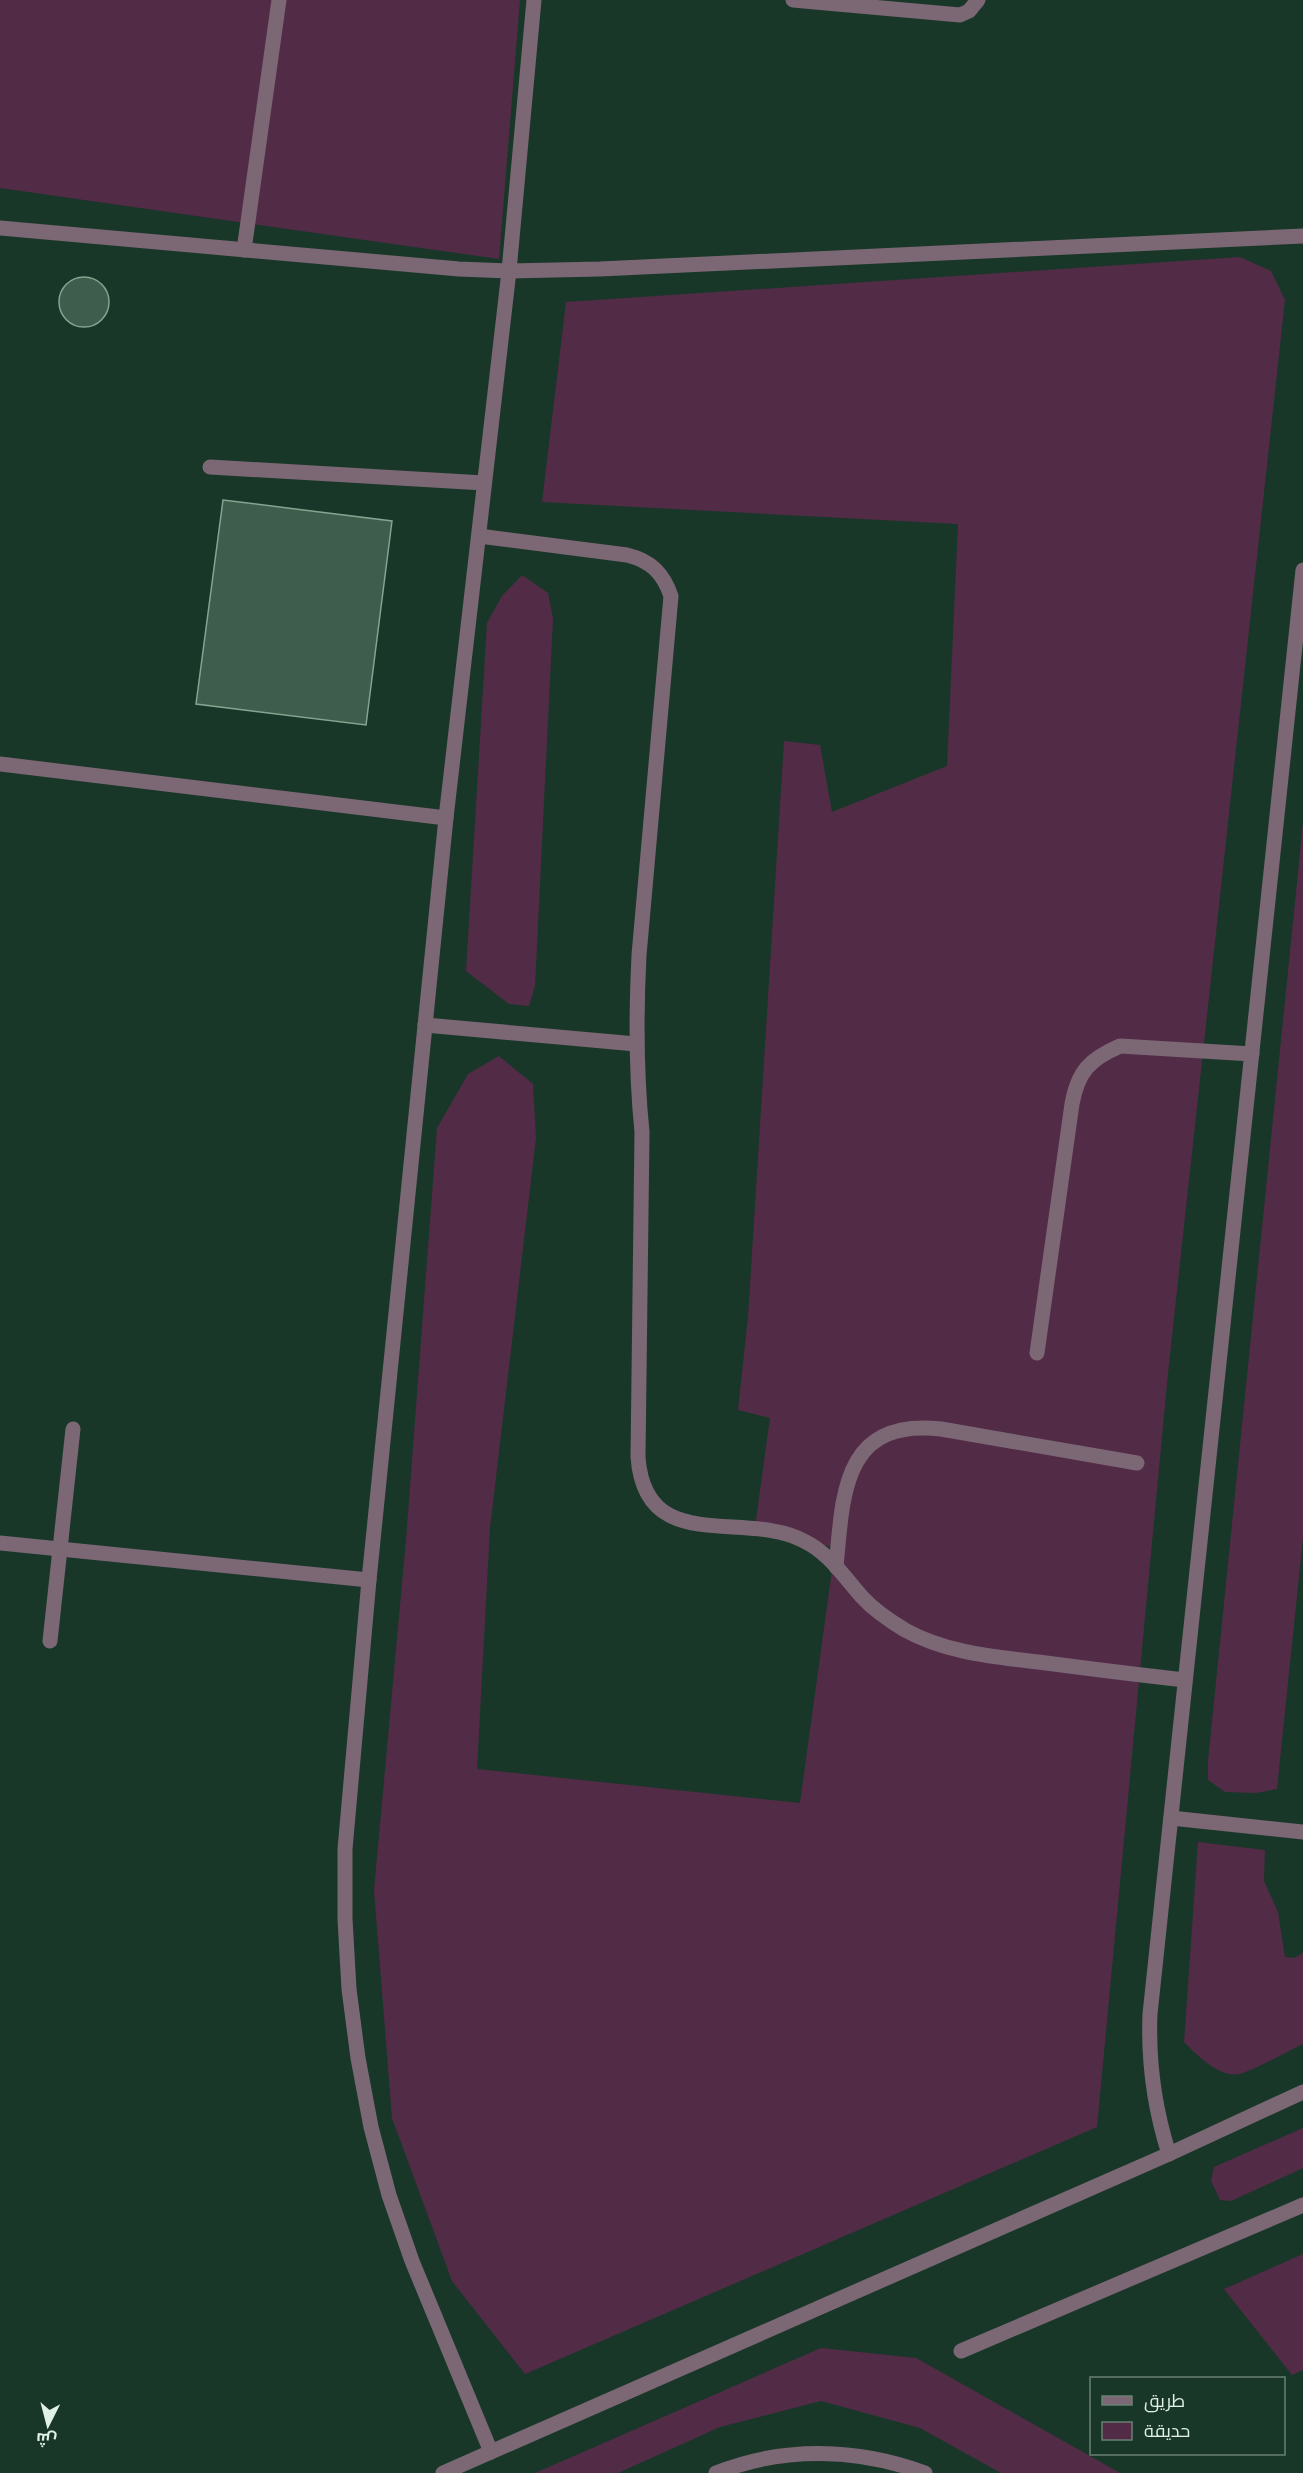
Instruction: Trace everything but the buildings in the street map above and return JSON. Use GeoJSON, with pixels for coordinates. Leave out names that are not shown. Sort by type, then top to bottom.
{"type":"FeatureCollection","features":[{"type":"Feature","properties":{"kind":"lane"},"geometry":{"type":"LineString","coordinates":[[244,250],[279,0]]}},
{"type":"Feature","properties":{"kind":"lane"},"geometry":{"type":"LineString","coordinates":[[491,2452],[412,2261],[389,2195],[371,2127],[358,2058],[349,1989],[345,1919],[345,1849],[369,1580],[446,818],[509,271],[534,0]]}},
{"type":"Feature","properties":{"kind":"lane"},"geometry":{"type":"LineString","coordinates":[[793,0],[960,15],[969,11],[978,0]]}},
{"type":"Feature","properties":{"kind":"lane"},"geometry":{"type":"LineString","coordinates":[[0,228],[459,269],[509,271],[600,270],[1303,236]]}},
{"type":"Feature","properties":{"kind":"lane"},"geometry":{"type":"LineString","coordinates":[[210,467],[484,483]]}},
{"type":"Feature","properties":{"kind":"lane"},"geometry":{"type":"LineString","coordinates":[[479,536],[643,559],[656,568],[666,580],[671,596],[639,955],[636,1044],[642,1132],[640,1476],[647,1495],[660,1509],[677,1520],[695,1525],[784,1533],[804,1540],[821,1552],[864,1599],[885,1616],[907,1631],[948,1647],[982,1655],[1185,1680]]}},
{"type":"Feature","properties":{"kind":"lane"},"geometry":{"type":"LineString","coordinates":[[1169,2154],[1158,2120],[1149,2050],[1150,2014],[1303,570]]}},
{"type":"Feature","properties":{"kind":"lane"},"geometry":{"type":"LineString","coordinates":[[0,764],[446,818]]}},
{"type":"Feature","properties":{"kind":"lane"},"geometry":{"type":"LineString","coordinates":[[425,1025],[636,1044]]}},
{"type":"Feature","properties":{"kind":"lane"},"geometry":{"type":"LineString","coordinates":[[1037,1353],[1072,1104],[1076,1084],[1086,1067],[1101,1054],[1120,1046],[1252,1054]]}},
{"type":"Feature","properties":{"kind":"lane"},"geometry":{"type":"LineString","coordinates":[[836,1567],[844,1493],[849,1473],[862,1454],[878,1440],[898,1431],[919,1426],[1137,1463]]}},
{"type":"Feature","properties":{"kind":"lane"},"geometry":{"type":"LineString","coordinates":[[50,1641],[73,1429]]}},
{"type":"Feature","properties":{"kind":"lane"},"geometry":{"type":"LineString","coordinates":[[0,1543],[369,1580]]}},
{"type":"Feature","properties":{"kind":"lane"},"geometry":{"type":"LineString","coordinates":[[1171,1818],[1303,1832]]}},
{"type":"Feature","properties":{"kind":"lane"},"geometry":{"type":"LineString","coordinates":[[443,2473],[1169,2154],[1303,2092]]}},
{"type":"Feature","properties":{"kind":"lane"},"geometry":{"type":"LineString","coordinates":[[961,2352],[1303,2205]]}},
{"type":"Feature","properties":{"kind":"lane"},"geometry":{"type":"LineString","coordinates":[[716,2473],[754,2461],[790,2454],[826,2452],[898,2463],[925,2473]]}},
{"type":"Feature","properties":{"kind":"green space"},"geometry":{"type":"Polygon","coordinates":[[[0,0],[520,0],[499,259],[0,188],[0,0]]]}},
{"type":"Feature","properties":{"kind":"green space"},"geometry":{"type":"Polygon","coordinates":[[[1240,257],[1271,271],[1285,300],[1168,1373],[1097,2127],[525,2374],[452,2281],[392,2118],[374,1890],[406,1540],[437,1128],[468,1074],[499,1056],[533,1084],[536,1138],[490,1528],[477,1769],[800,1803],[835,1548],[755,1527],[770,1418],[738,1410],[748,1317],[784,741],[820,745],[832,812],[947,766],[958,524],[542,502],[566,302],[1240,257]]]}},
{"type":"Feature","properties":{"kind":"green space"},"geometry":{"type":"Polygon","coordinates":[[[522,575],[548,593],[553,618],[535,986],[529,1006],[509,1004],[466,971],[487,623],[502,596],[522,575]]]}},
{"type":"Feature","properties":{"kind":"green space"},"geometry":{"type":"Polygon","coordinates":[[[1303,823],[1303,1538],[1277,1789],[1256,1793],[1225,1792],[1208,1780],[1208,1761],[1303,823]]]}},
{"type":"Feature","properties":{"kind":"green space"},"geometry":{"type":"Polygon","coordinates":[[[1198,1842],[1265,1850],[1264,1881],[1278,1912],[1285,1957],[1294,1958],[1303,1953],[1303,2044],[1239,2074],[1224,2073],[1216,2069],[1184,2042],[1198,1842]]]}},
{"type":"Feature","properties":{"kind":"green space"},"geometry":{"type":"Polygon","coordinates":[[[1303,2128],[1303,2168],[1231,2201],[1220,2200],[1211,2181],[1214,2167],[1303,2128]]]}},
{"type":"Feature","properties":{"kind":"green space"},"geometry":{"type":"Polygon","coordinates":[[[1303,2254],[1303,2370],[1292,2375],[1224,2289],[1303,2254]]]}},
{"type":"Feature","properties":{"kind":"green space"},"geometry":{"type":"Polygon","coordinates":[[[821,2348],[916,2358],[1120,2473],[1001,2473],[920,2428],[821,2401],[720,2427],[618,2473],[535,2473],[821,2348]]]}}]}
